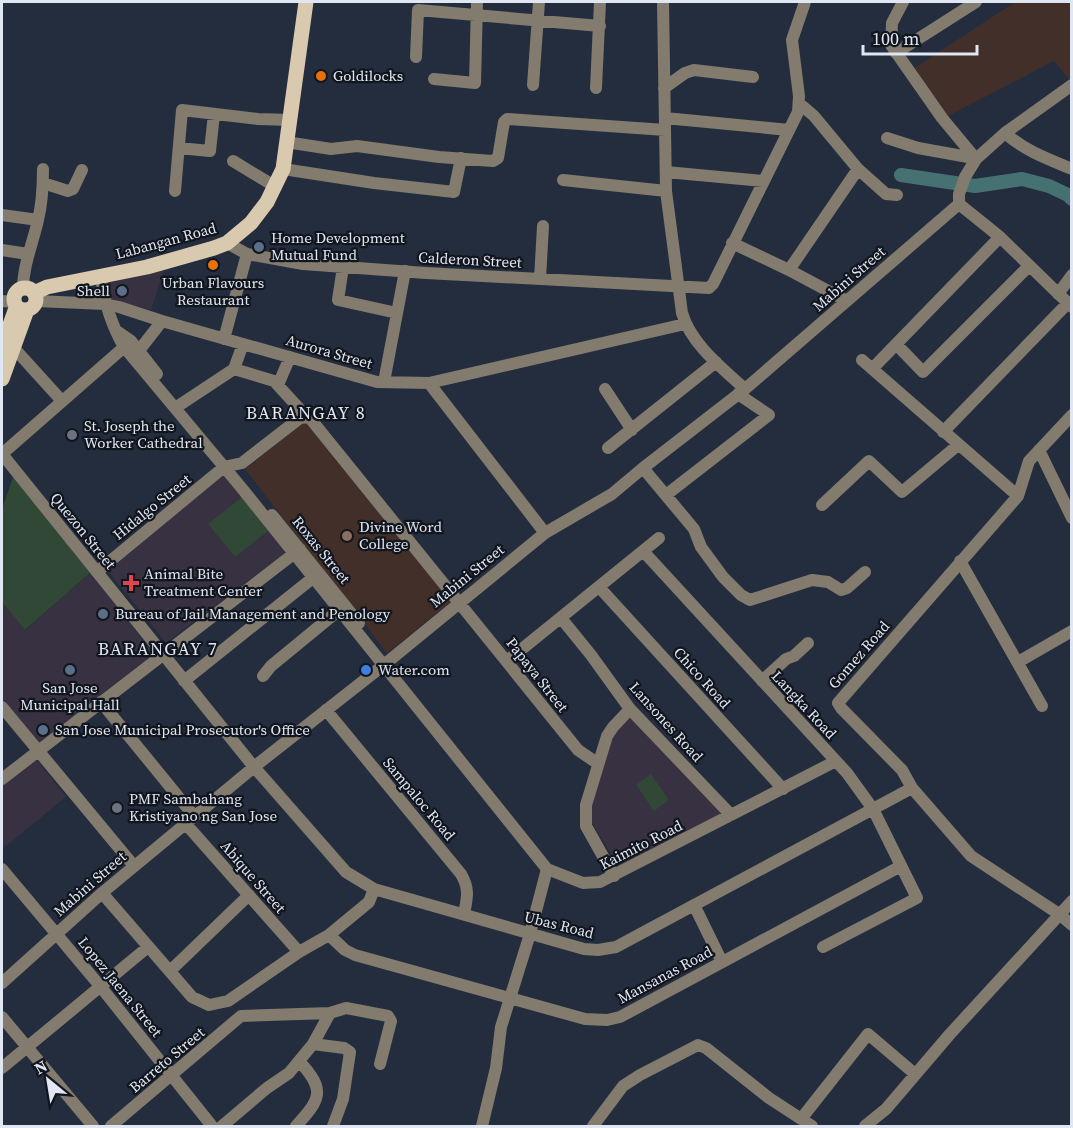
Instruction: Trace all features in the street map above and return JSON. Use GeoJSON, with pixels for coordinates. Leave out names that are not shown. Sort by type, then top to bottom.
{"type":"FeatureCollection","features":[{"type":"Feature","properties":{"kind":"main road","name":"Labangan Road"},"geometry":{"type":"LineString","coordinates":[[22,300],[47,287],[147,267],[227,243],[250,223],[276,187],[283,169],[306,2]]}},
{"type":"Feature","properties":{"kind":"main road"},"geometry":{"type":"LineString","coordinates":[[2,379],[7,347],[22,300]]}},
{"type":"Feature","properties":{"kind":"street"},"geometry":{"type":"LineString","coordinates":[[434,80],[475,83],[477,2]]}},
{"type":"Feature","properties":{"kind":"street"},"geometry":{"type":"LineString","coordinates":[[533,85],[539,2]]}},
{"type":"Feature","properties":{"kind":"street"},"geometry":{"type":"LineString","coordinates":[[596,88],[600,2]]}},
{"type":"Feature","properties":{"kind":"street"},"geometry":{"type":"LineString","coordinates":[[663,2],[666,191],[685,324],[741,391],[769,416],[666,495]]}},
{"type":"Feature","properties":{"kind":"street"},"geometry":{"type":"LineString","coordinates":[[805,2],[792,40],[800,104],[732,243],[847,301]]}},
{"type":"Feature","properties":{"kind":"street"},"geometry":{"type":"LineString","coordinates":[[903,2],[892,23],[891,45],[942,118],[974,157]]}},
{"type":"Feature","properties":{"kind":"street"},"geometry":{"type":"LineString","coordinates":[[896,53],[976,2]]}},
{"type":"Feature","properties":{"kind":"street"},"geometry":{"type":"LineString","coordinates":[[416,57],[418,10],[600,26]]}},
{"type":"Feature","properties":{"kind":"street"},"geometry":{"type":"LineString","coordinates":[[664,88],[685,73],[694,70],[753,77]]}},
{"type":"Feature","properties":{"kind":"street"},"geometry":{"type":"LineString","coordinates":[[943,432],[1070,305],[959,199],[974,157],[1071,85]]}},
{"type":"Feature","properties":{"kind":"street"},"geometry":{"type":"LineString","coordinates":[[800,104],[814,116],[858,169],[885,194],[897,195]]}},
{"type":"Feature","properties":{"kind":"street"},"geometry":{"type":"LineString","coordinates":[[175,190],[182,110],[291,120]]}},
{"type":"Feature","properties":{"kind":"street"},"geometry":{"type":"LineString","coordinates":[[179,148],[210,151],[214,114]]}},
{"type":"Feature","properties":{"kind":"street"},"geometry":{"type":"LineString","coordinates":[[286,142],[331,149],[357,147],[493,161],[498,158],[504,122],[507,119],[789,130]]}},
{"type":"Feature","properties":{"kind":"street"},"geometry":{"type":"LineString","coordinates":[[1005,133],[1029,152],[1071,169]]}},
{"type":"Feature","properties":{"kind":"street"},"geometry":{"type":"LineString","coordinates":[[887,138],[918,148],[974,157]]}},
{"type":"Feature","properties":{"kind":"street"},"geometry":{"type":"LineString","coordinates":[[283,169],[454,192],[461,158]]}},
{"type":"Feature","properties":{"kind":"street"},"geometry":{"type":"LineString","coordinates":[[233,160],[276,187]]}},
{"type":"Feature","properties":{"kind":"street"},"geometry":{"type":"LineString","coordinates":[[22,300],[28,254],[38,220],[43,169]]}},
{"type":"Feature","properties":{"kind":"street"},"geometry":{"type":"LineString","coordinates":[[789,270],[858,169]]}},
{"type":"Feature","properties":{"kind":"street"},"geometry":{"type":"LineString","coordinates":[[43,183],[68,191],[73,189],[82,170]]}},
{"type":"Feature","properties":{"kind":"street"},"geometry":{"type":"LineString","coordinates":[[666,172],[763,181]]}},
{"type":"Feature","properties":{"kind":"street"},"geometry":{"type":"LineString","coordinates":[[563,180],[666,191]]}},
{"type":"Feature","properties":{"kind":"street","name":"Mabini Street"},"geometry":{"type":"LineString","coordinates":[[2,983],[56,933],[189,820],[459,601],[545,533],[612,494],[741,391],[847,301],[959,199]]}},
{"type":"Feature","properties":{"kind":"street"},"geometry":{"type":"LineString","coordinates":[[2,215],[38,220]]}},
{"type":"Feature","properties":{"kind":"street"},"geometry":{"type":"LineString","coordinates":[[540,279],[543,225]]}},
{"type":"Feature","properties":{"kind":"street"},"geometry":{"type":"LineString","coordinates":[[1000,237],[896,344],[867,365],[1018,496]]}},
{"type":"Feature","properties":{"kind":"street","name":"Calderon Street"},"geometry":{"type":"LineString","coordinates":[[227,243],[247,254],[303,264],[709,288],[732,243]]}},
{"type":"Feature","properties":{"kind":"street"},"geometry":{"type":"LineString","coordinates":[[2,250],[28,254]]}},
{"type":"Feature","properties":{"kind":"street"},"geometry":{"type":"LineString","coordinates":[[224,339],[247,254]]}},
{"type":"Feature","properties":{"kind":"street"},"geometry":{"type":"LineString","coordinates":[[896,344],[923,372],[1029,266]]}},
{"type":"Feature","properties":{"kind":"street"},"geometry":{"type":"LineString","coordinates":[[344,267],[338,300],[397,313]]}},
{"type":"Feature","properties":{"kind":"street"},"geometry":{"type":"LineString","coordinates":[[384,382],[405,271]]}},
{"type":"Feature","properties":{"kind":"street"},"geometry":{"type":"LineString","coordinates":[[1058,294],[1071,275]]}},
{"type":"Feature","properties":{"kind":"street","name":"Roxas Street"},"geometry":{"type":"LineString","coordinates":[[101,276],[105,304],[114,329],[297,551],[393,676]]}},
{"type":"Feature","properties":{"kind":"street","name":"Aurora Street"},"geometry":{"type":"LineString","coordinates":[[22,300],[105,304],[377,382],[429,383],[685,324]]}},
{"type":"Feature","properties":{"kind":"street"},"geometry":{"type":"LineString","coordinates":[[2,454],[62,401],[132,350],[162,321]]}},
{"type":"Feature","properties":{"kind":"street"},"geometry":{"type":"LineString","coordinates":[[178,406],[234,369],[243,344]]}},
{"type":"Feature","properties":{"kind":"street"},"geometry":{"type":"LineString","coordinates":[[7,347],[62,401]]}},
{"type":"Feature","properties":{"kind":"street"},"geometry":{"type":"LineString","coordinates":[[234,369],[270,379],[278,385],[290,357]]}},
{"type":"Feature","properties":{"kind":"street"},"geometry":{"type":"LineString","coordinates":[[609,448],[716,362]]}},
{"type":"Feature","properties":{"kind":"street"},"geometry":{"type":"LineString","coordinates":[[429,383],[545,533]]}},
{"type":"Feature","properties":{"kind":"street","name":"Papaya Street"},"geometry":{"type":"LineString","coordinates":[[278,385],[306,416],[312,419],[578,750],[597,763]]}},
{"type":"Feature","properties":{"kind":"street"},"geometry":{"type":"LineString","coordinates":[[605,389],[632,430]]}},
{"type":"Feature","properties":{"kind":"street","name":"Gomez Road"},"geometry":{"type":"LineString","coordinates":[[1071,415],[1029,461],[1018,496],[838,703],[902,770],[912,788],[974,859],[1059,914],[1071,925]]}},
{"type":"Feature","properties":{"kind":"street","name":"Hidalgo Street"},"geometry":{"type":"LineString","coordinates":[[97,572],[227,466],[242,463],[300,418],[306,416]]}},
{"type":"Feature","properties":{"kind":"street"},"geometry":{"type":"LineString","coordinates":[[822,505],[868,461],[902,492],[958,445]]}},
{"type":"Feature","properties":{"kind":"street"},"geometry":{"type":"LineString","coordinates":[[1040,450],[1071,518]]}},
{"type":"Feature","properties":{"kind":"street","name":"Quezon Street"},"geometry":{"type":"LineString","coordinates":[[2,454],[254,767]]}},
{"type":"Feature","properties":{"kind":"street"},"geometry":{"type":"LineString","coordinates":[[643,468],[694,529],[700,547],[723,577],[741,595],[750,600],[812,580],[828,582],[841,590],[847,588],[865,572]]}},
{"type":"Feature","properties":{"kind":"street"},"geometry":{"type":"LineString","coordinates":[[507,662],[659,538]]}},
{"type":"Feature","properties":{"kind":"street"},"geometry":{"type":"LineString","coordinates":[[2,779],[297,551]]}},
{"type":"Feature","properties":{"kind":"street","name":"Langka Road"},"geometry":{"type":"LineString","coordinates":[[643,551],[848,772],[873,809],[916,898],[824,947]]}},
{"type":"Feature","properties":{"kind":"street"},"geometry":{"type":"LineString","coordinates":[[960,561],[1042,706]]}},
{"type":"Feature","properties":{"kind":"street"},"geometry":{"type":"LineString","coordinates":[[184,681],[316,575]]}},
{"type":"Feature","properties":{"kind":"street","name":"Chico Road"},"geometry":{"type":"LineString","coordinates":[[599,586],[783,789]]}},
{"type":"Feature","properties":{"kind":"street"},"geometry":{"type":"LineString","coordinates":[[263,676],[271,666],[342,608]]}},
{"type":"Feature","properties":{"kind":"street","name":"Lansones Road"},"geometry":{"type":"LineString","coordinates":[[561,618],[630,709],[731,815]]}},
{"type":"Feature","properties":{"kind":"street"},"geometry":{"type":"LineString","coordinates":[[1018,662],[1071,631]]}},
{"type":"Feature","properties":{"kind":"street"},"geometry":{"type":"LineString","coordinates":[[762,681],[808,643]]}},
{"type":"Feature","properties":{"kind":"street","name":"Kaimito Road"},"geometry":{"type":"LineString","coordinates":[[393,676],[445,744],[548,869],[588,884],[614,876],[836,761]]}},
{"type":"Feature","properties":{"kind":"street","name":"Abique Street"},"geometry":{"type":"LineString","coordinates":[[101,702],[189,820],[249,895],[299,952]]}},
{"type":"Feature","properties":{"kind":"street"},"geometry":{"type":"LineString","coordinates":[[2,707],[134,866]]}},
{"type":"Feature","properties":{"kind":"street"},"geometry":{"type":"LineString","coordinates":[[614,876],[586,826],[586,805],[607,736],[630,709]]}},
{"type":"Feature","properties":{"kind":"street","name":"Sampaloc Road"},"geometry":{"type":"LineString","coordinates":[[326,710],[461,874],[466,882],[468,894],[464,915]]}},
{"type":"Feature","properties":{"kind":"street","name":"Ubas Road"},"geometry":{"type":"LineString","coordinates":[[254,767],[346,872],[374,889],[584,949],[616,947],[912,788]]}},
{"type":"Feature","properties":{"kind":"street","name":"Mansanas Road"},"geometry":{"type":"LineString","coordinates":[[329,935],[354,955],[585,1019],[606,1020],[620,1017],[901,866]]}},
{"type":"Feature","properties":{"kind":"street","name":"Lopez Jaena Street"},"geometry":{"type":"LineString","coordinates":[[2,869],[6,880],[56,933],[212,1126]]}},
{"type":"Feature","properties":{"kind":"street"},"geometry":{"type":"LineString","coordinates":[[482,1126],[496,1068],[501,1027],[548,869]]}},
{"type":"Feature","properties":{"kind":"street"},"geometry":{"type":"LineString","coordinates":[[102,893],[192,997],[209,1005],[228,1001],[299,952],[329,935],[369,902],[374,889]]}},
{"type":"Feature","properties":{"kind":"street"},"geometry":{"type":"LineString","coordinates":[[170,971],[249,895]]}},
{"type":"Feature","properties":{"kind":"street"},"geometry":{"type":"LineString","coordinates":[[865,1126],[885,1109],[1071,901]]}},
{"type":"Feature","properties":{"kind":"street"},"geometry":{"type":"LineString","coordinates":[[694,905],[722,962]]}},
{"type":"Feature","properties":{"kind":"street"},"geometry":{"type":"LineString","coordinates":[[2,1068],[148,948]]}},
{"type":"Feature","properties":{"kind":"street"},"geometry":{"type":"LineString","coordinates":[[228,1001],[241,1016],[330,1013],[346,1008],[388,1016],[391,1021],[380,1064]]}},
{"type":"Feature","properties":{"kind":"street"},"geometry":{"type":"LineString","coordinates":[[222,1126],[267,1088],[289,1073],[313,1044],[330,1013]]}},
{"type":"Feature","properties":{"kind":"street","name":"Barreto Street"},"geometry":{"type":"LineString","coordinates":[[111,1126],[241,1016]]}},
{"type":"Feature","properties":{"kind":"street"},"geometry":{"type":"LineString","coordinates":[[2,1017],[93,1126]]}},
{"type":"Feature","properties":{"kind":"street"},"geometry":{"type":"LineString","coordinates":[[801,1119],[868,1034],[915,1074]]}},
{"type":"Feature","properties":{"kind":"street"},"geometry":{"type":"LineString","coordinates":[[313,1044],[344,1048],[350,1052],[343,1099],[333,1126]]}},
{"type":"Feature","properties":{"kind":"street"},"geometry":{"type":"LineString","coordinates":[[593,1126],[623,1086],[698,1045],[706,1048],[769,1098],[812,1126]]}},
{"type":"Feature","properties":{"kind":"street"},"geometry":{"type":"LineString","coordinates":[[296,1126],[317,1099],[318,1089],[314,1078],[299,1061]]}},
{"type":"Feature","properties":{"kind":"shaded area"},"geometry":{"type":"Polygon","coordinates":[[[1015,2],[1071,2],[1071,82],[1054,61],[946,117],[913,69],[1015,2]]]}},
{"type":"Feature","properties":{"kind":"shaded area"},"geometry":{"type":"Polygon","coordinates":[[[164,270],[151,310],[110,299],[106,282],[164,270]]]}},
{"type":"Feature","properties":{"kind":"shaded area","name":"Divine Word College"},"geometry":{"type":"Polygon","coordinates":[[[305,422],[451,602],[387,653],[245,469],[305,422]]]}},
{"type":"Feature","properties":{"kind":"shaded area"},"geometry":{"type":"Polygon","coordinates":[[[223,474],[289,550],[166,643],[108,571],[223,474]]]}},
{"type":"Feature","properties":{"kind":"shaded area"},"geometry":{"type":"Polygon","coordinates":[[[90,573],[154,654],[39,742],[2,698],[2,602],[26,630],[90,573]]]}},
{"type":"Feature","properties":{"kind":"shaded area"},"geometry":{"type":"Polygon","coordinates":[[[631,716],[722,813],[619,867],[592,823],[591,804],[611,740],[616,730],[631,716]]]}},
{"type":"Feature","properties":{"kind":"shaded area"},"geometry":{"type":"Polygon","coordinates":[[[36,759],[66,797],[2,849],[2,786],[36,759]]]}},
{"type":"Feature","properties":{"kind":"green space"},"geometry":{"type":"Polygon","coordinates":[[[13,477],[90,573],[25,630],[2,602],[2,509],[13,477]]]}},
{"type":"Feature","properties":{"kind":"green space"},"geometry":{"type":"Polygon","coordinates":[[[242,497],[268,531],[235,557],[208,524],[242,497]]]}},
{"type":"Feature","properties":{"kind":"green space"},"geometry":{"type":"Polygon","coordinates":[[[651,774],[669,800],[654,811],[636,785],[651,774]]]}},
{"type":"Feature","properties":{"kind":"waterway"},"geometry":{"type":"LineString","coordinates":[[901,175],[975,186],[1022,179],[1049,186],[1072,199]]}},
{"type":"Feature","properties":{"kind":"place","name":"Goldilocks"},"geometry":{"type":"Point","coordinates":[321,76]}},
{"type":"Feature","properties":{"kind":"place","name":"Home Development Mutual Fund"},"geometry":{"type":"Point","coordinates":[259,247]}},
{"type":"Feature","properties":{"kind":"place","name":"Urban Flavours Restaurant"},"geometry":{"type":"Point","coordinates":[213,265]}},
{"type":"Feature","properties":{"kind":"place","name":"Shell"},"geometry":{"type":"Point","coordinates":[122,291]}},
{"type":"Feature","properties":{"kind":"place","name":"St. Joseph the Worker Cathedral"},"geometry":{"type":"Point","coordinates":[72,435]}},
{"type":"Feature","properties":{"kind":"place","name":"Divine Word College"},"geometry":{"type":"Point","coordinates":[347,536]}},
{"type":"Feature","properties":{"kind":"place","name":"Animal Bite Treatment Center"},"geometry":{"type":"Point","coordinates":[131,583]}},
{"type":"Feature","properties":{"kind":"place","name":"Bureau of Jail Management and Penology"},"geometry":{"type":"Point","coordinates":[103,614]}},
{"type":"Feature","properties":{"kind":"place","name":"San Jose Municipal Hall"},"geometry":{"type":"Point","coordinates":[70,670]}},
{"type":"Feature","properties":{"kind":"place","name":"Water.com"},"geometry":{"type":"Point","coordinates":[366,670]}},
{"type":"Feature","properties":{"kind":"place","name":"San Jose Municipal Prosecutor's Office"},"geometry":{"type":"Point","coordinates":[43,730]}},
{"type":"Feature","properties":{"kind":"place","name":"PMF Sambahang Kristiyano ng San Jose"},"geometry":{"type":"Point","coordinates":[117,808]}},
{"type":"Feature","properties":{"kind":"district","name":"BARANGAY 8"},"geometry":{"type":"Point","coordinates":[306,413]}},
{"type":"Feature","properties":{"kind":"district","name":"BARANGAY 7"},"geometry":{"type":"Point","coordinates":[158,649]}}]}
